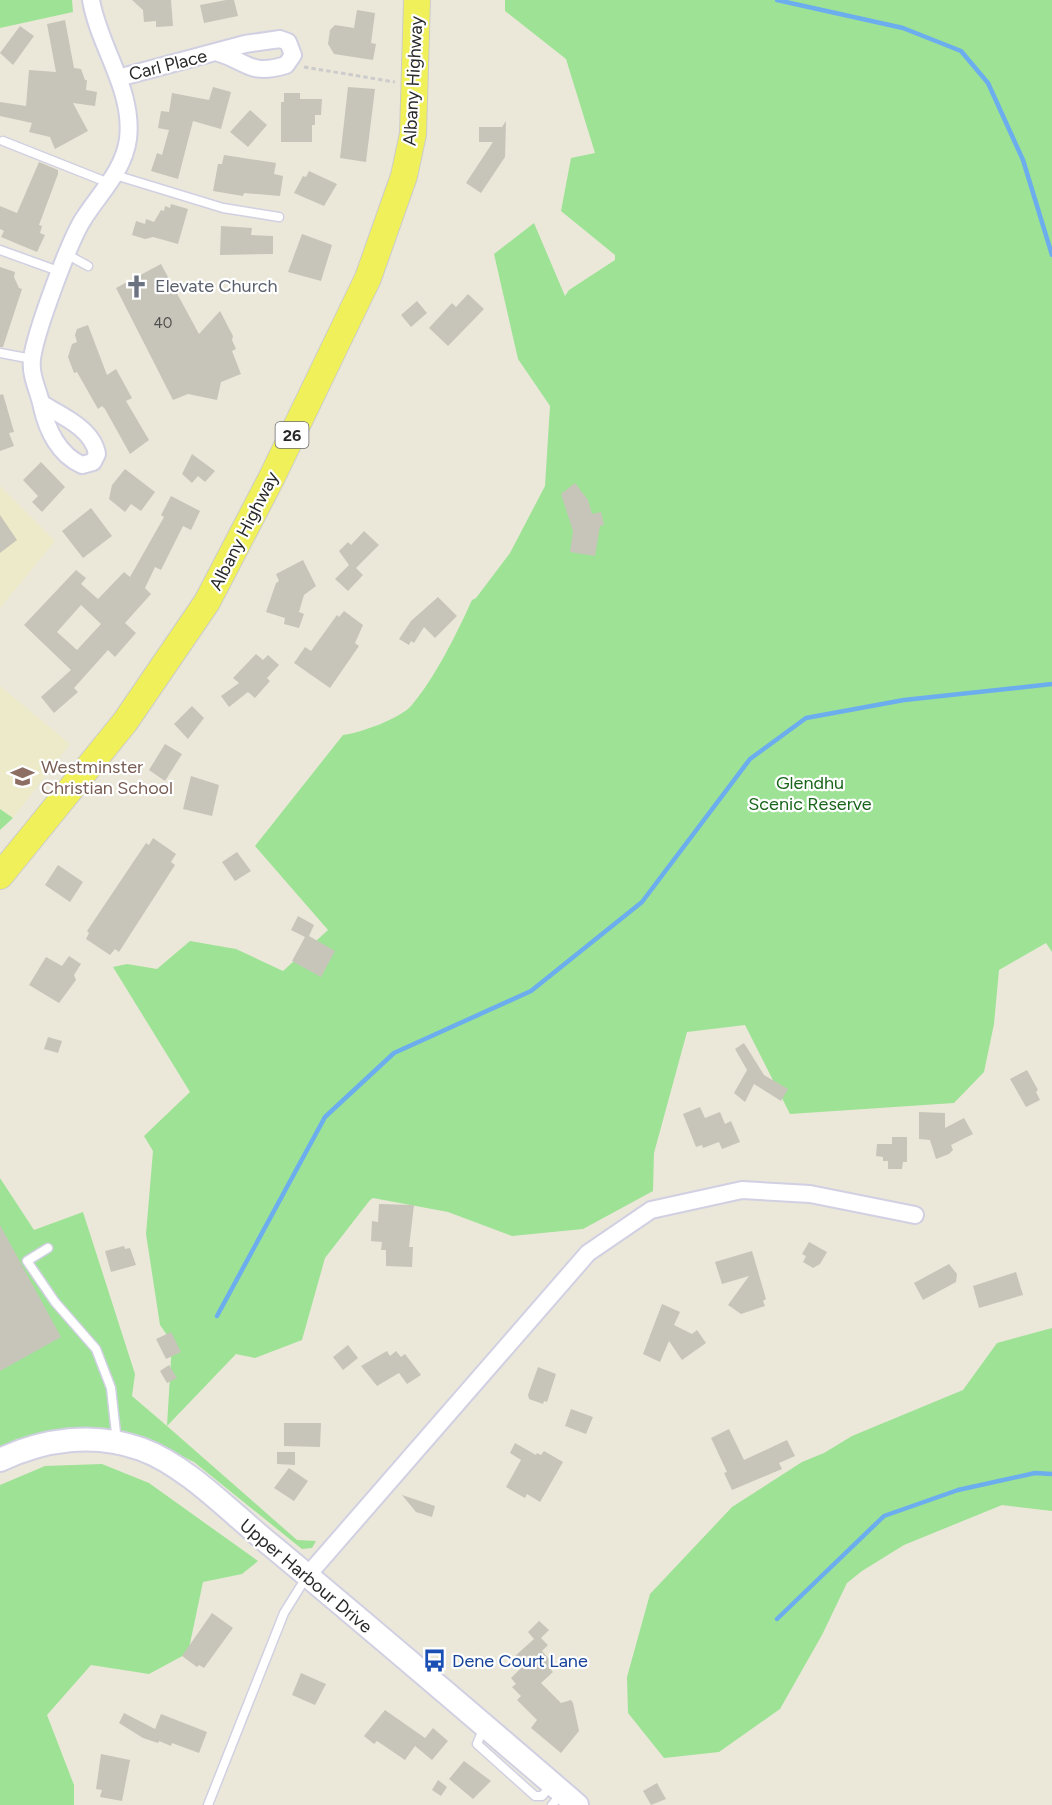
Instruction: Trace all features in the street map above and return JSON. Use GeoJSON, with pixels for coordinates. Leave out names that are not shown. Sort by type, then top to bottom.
{"type":"FeatureCollection","features":[{"type":"Feature","properties":{"kind":"main road","name":"Albany Highway"},"geometry":{"type":"LineString","coordinates":[[0,876],[125,722],[207,602],[272,477],[368,278],[404,176],[413,134],[417,0]]}},
{"type":"Feature","properties":{"kind":"main road","name":"Upper Harbour Drive"},"geometry":{"type":"LineString","coordinates":[[0,1460],[51,1442],[86,1439],[117,1442],[142,1450],[169,1463],[307,1576],[484,1727],[561,1797]]}},
{"type":"Feature","properties":{"kind":"street"},"geometry":{"type":"LineString","coordinates":[[42,404],[32,373],[32,359],[61,272],[82,221],[112,179],[128,142],[129,125],[118,78],[99,32],[91,0]]}},
{"type":"Feature","properties":{"kind":"street","name":"Carl Place"},"geometry":{"type":"LineString","coordinates":[[118,78],[219,53]]}},
{"type":"Feature","properties":{"kind":"street"},"geometry":{"type":"LineString","coordinates":[[307,1576],[588,1253],[651,1210],[742,1190],[810,1194],[915,1215]]}},
{"type":"Feature","properties":{"kind":"lane"},"geometry":{"type":"LineString","coordinates":[[3,141],[112,179],[223,208],[279,217]]}},
{"type":"Feature","properties":{"kind":"lane"},"geometry":{"type":"LineString","coordinates":[[0,250],[61,272]]}},
{"type":"Feature","properties":{"kind":"lane"},"geometry":{"type":"LineString","coordinates":[[68,255],[88,266]]}},
{"type":"Feature","properties":{"kind":"lane"},"geometry":{"type":"LineString","coordinates":[[0,353],[32,359]]}},
{"type":"Feature","properties":{"kind":"lane"},"geometry":{"type":"LineString","coordinates":[[48,1248],[27,1261],[56,1302],[96,1349],[111,1388],[117,1442]]}},
{"type":"Feature","properties":{"kind":"lane"},"geometry":{"type":"LineString","coordinates":[[208,1805],[284,1613],[307,1576]]}},
{"type":"Feature","properties":{"kind":"path"},"geometry":{"type":"LineString","coordinates":[[296,66],[416,85]]}},
{"type":"Feature","properties":{"kind":"shaded area"},"geometry":{"type":"Polygon","coordinates":[[[0,486],[55,541],[0,608],[0,486]]]}},
{"type":"Feature","properties":{"kind":"shaded area","name":"Westminster Christian School"},"geometry":{"type":"Polygon","coordinates":[[[0,686],[70,744],[13,818],[0,809],[0,686]]]}},
{"type":"Feature","properties":{"kind":"green space"},"geometry":{"type":"Polygon","coordinates":[[[0,0],[72,0],[73,12],[0,28],[0,0]]]}},
{"type":"Feature","properties":{"kind":"green space","name":"Glendhu Scenic Reserve"},"geometry":{"type":"Polygon","coordinates":[[[505,0],[1052,0],[1052,952],[1046,943],[999,970],[994,1024],[984,1072],[954,1103],[790,1114],[745,1025],[687,1032],[654,1153],[653,1191],[583,1229],[512,1236],[448,1212],[373,1198],[325,1258],[302,1340],[255,1358],[236,1354],[167,1426],[172,1342],[160,1325],[146,1234],[153,1151],[144,1136],[190,1092],[113,967],[127,964],[157,969],[190,941],[236,949],[283,971],[328,930],[255,846],[343,735],[379,725],[398,716],[420,695],[437,669],[472,600],[476,598],[510,553],[545,486],[550,406],[518,359],[494,254],[534,223],[565,296],[569,290],[615,260],[615,255],[561,211],[571,158],[595,153],[566,59],[505,11],[505,0]]]}},
{"type":"Feature","properties":{"kind":"green space"},"geometry":{"type":"Polygon","coordinates":[[[0,809],[13,818],[0,830],[0,809]]]}},
{"type":"Feature","properties":{"kind":"green space"},"geometry":{"type":"Polygon","coordinates":[[[0,1178],[34,1230],[83,1212],[135,1374],[132,1396],[297,1540],[316,1541],[312,1548],[302,1549],[194,1462],[136,1434],[81,1431],[0,1455],[0,1178]]]}},
{"type":"Feature","properties":{"kind":"green space"},"geometry":{"type":"Polygon","coordinates":[[[1052,1328],[1052,1511],[1002,1505],[904,1545],[862,1571],[847,1583],[822,1635],[780,1709],[719,1752],[664,1758],[628,1713],[627,1677],[650,1594],[732,1507],[802,1462],[824,1453],[852,1436],[963,1390],[997,1343],[1052,1328]]]}},
{"type":"Feature","properties":{"kind":"green space"},"geometry":{"type":"Polygon","coordinates":[[[102,1464],[149,1483],[258,1561],[242,1574],[203,1582],[188,1653],[149,1674],[91,1665],[47,1715],[74,1785],[74,1805],[0,1805],[0,1485],[45,1466],[102,1464]]]}},
{"type":"Feature","properties":{"kind":"building"},"geometry":{"type":"Polygon","coordinates":[[[132,0],[171,0],[173,26],[156,27],[156,21],[144,22],[143,10],[132,0]]]}},
{"type":"Feature","properties":{"kind":"building"},"geometry":{"type":"Polygon","coordinates":[[[234,0],[238,16],[204,23],[200,5],[234,0]]]}},
{"type":"Feature","properties":{"kind":"building"},"geometry":{"type":"Polygon","coordinates":[[[357,10],[375,13],[371,43],[376,44],[373,60],[334,54],[328,44],[330,30],[335,25],[354,28],[357,10]]]}},
{"type":"Feature","properties":{"kind":"building"},"geometry":{"type":"Polygon","coordinates":[[[65,20],[74,68],[81,69],[87,80],[86,90],[97,92],[95,106],[73,103],[88,131],[55,149],[50,137],[29,132],[32,123],[0,116],[0,102],[26,106],[29,70],[56,72],[47,24],[65,20]]]}},
{"type":"Feature","properties":{"kind":"building"},"geometry":{"type":"Polygon","coordinates":[[[20,26],[34,36],[13,65],[0,53],[20,26]]]}},
{"type":"Feature","properties":{"kind":"building"},"geometry":{"type":"Polygon","coordinates":[[[213,87],[231,92],[221,129],[193,121],[178,179],[151,171],[157,153],[162,155],[169,130],[158,128],[161,111],[169,112],[172,93],[209,100],[213,87]]]}},
{"type":"Feature","properties":{"kind":"building"},"geometry":{"type":"Polygon","coordinates":[[[348,87],[375,89],[366,162],[340,158],[348,87]]]}},
{"type":"Feature","properties":{"kind":"building"},"geometry":{"type":"Polygon","coordinates":[[[284,93],[300,93],[300,99],[322,99],[321,115],[315,115],[315,125],[312,125],[312,142],[281,142],[281,102],[284,102],[284,93]]]}},
{"type":"Feature","properties":{"kind":"building"},"geometry":{"type":"Polygon","coordinates":[[[250,110],[267,125],[248,147],[230,132],[250,110]]]}},
{"type":"Feature","properties":{"kind":"building"},"geometry":{"type":"Polygon","coordinates":[[[506,121],[505,157],[481,193],[466,183],[493,142],[479,142],[479,127],[502,127],[506,121]]]}},
{"type":"Feature","properties":{"kind":"building"},"geometry":{"type":"Polygon","coordinates":[[[224,155],[276,163],[274,174],[283,176],[280,196],[244,193],[243,196],[213,191],[218,164],[222,164],[224,155]]]}},
{"type":"Feature","properties":{"kind":"building"},"geometry":{"type":"Polygon","coordinates":[[[39,162],[58,170],[58,174],[39,225],[42,226],[40,233],[45,235],[37,252],[1,237],[4,231],[0,229],[0,206],[17,213],[39,162]]]}},
{"type":"Feature","properties":{"kind":"building"},"geometry":{"type":"Polygon","coordinates":[[[309,171],[337,184],[324,206],[294,193],[303,176],[306,177],[309,171]]]}},
{"type":"Feature","properties":{"kind":"building"},"geometry":{"type":"Polygon","coordinates":[[[171,204],[188,209],[178,244],[153,237],[145,239],[132,235],[136,221],[145,224],[146,219],[154,222],[161,210],[164,211],[165,206],[170,208],[171,204]]]}},
{"type":"Feature","properties":{"kind":"building"},"geometry":{"type":"Polygon","coordinates":[[[221,226],[252,228],[251,235],[273,236],[273,254],[220,255],[221,226]]]}},
{"type":"Feature","properties":{"kind":"building"},"geometry":{"type":"Polygon","coordinates":[[[302,234],[332,245],[321,281],[288,272],[302,234]]]}},
{"type":"Feature","properties":{"kind":"building"},"geometry":{"type":"Polygon","coordinates":[[[161,264],[199,334],[220,311],[233,336],[232,340],[236,349],[232,351],[241,374],[221,382],[217,400],[188,394],[173,400],[116,288],[161,264]]]}},
{"type":"Feature","properties":{"kind":"building"},"geometry":{"type":"Polygon","coordinates":[[[0,267],[15,272],[14,277],[19,288],[22,289],[3,347],[0,347],[0,267]]]}},
{"type":"Feature","properties":{"kind":"building"},"geometry":{"type":"Polygon","coordinates":[[[468,294],[484,309],[448,346],[429,328],[452,303],[456,307],[468,294]]]}},
{"type":"Feature","properties":{"kind":"building"},"geometry":{"type":"Polygon","coordinates":[[[417,301],[427,313],[411,327],[401,315],[417,301]]]}},
{"type":"Feature","properties":{"kind":"building"},"geometry":{"type":"Polygon","coordinates":[[[88,325],[107,375],[116,369],[132,398],[126,401],[149,440],[130,454],[105,409],[102,406],[98,409],[77,372],[74,373],[68,357],[72,344],[77,342],[75,335],[77,329],[88,325]]]}},
{"type":"Feature","properties":{"kind":"building"},"geometry":{"type":"Polygon","coordinates":[[[3,394],[14,432],[9,433],[14,446],[0,451],[0,395],[3,394]]]}},
{"type":"Feature","properties":{"kind":"building"},"geometry":{"type":"Polygon","coordinates":[[[192,454],[215,471],[205,482],[198,476],[192,483],[182,474],[192,454]]]}},
{"type":"Feature","properties":{"kind":"building"},"geometry":{"type":"Polygon","coordinates":[[[41,462],[65,487],[42,512],[32,502],[38,496],[23,480],[41,462]]]}},
{"type":"Feature","properties":{"kind":"building"},"geometry":{"type":"Polygon","coordinates":[[[125,469],[155,492],[141,511],[131,504],[125,512],[109,499],[112,485],[125,469]]]}},
{"type":"Feature","properties":{"kind":"building"},"geometry":{"type":"Polygon","coordinates":[[[575,483],[588,500],[592,514],[601,512],[604,525],[600,526],[595,556],[570,552],[573,531],[561,494],[575,483]]]}},
{"type":"Feature","properties":{"kind":"building"},"geometry":{"type":"Polygon","coordinates":[[[171,496],[200,511],[191,530],[183,526],[161,570],[155,567],[145,588],[151,594],[125,623],[136,633],[115,657],[108,650],[74,688],[78,692],[54,713],[41,697],[71,670],[24,625],[76,570],[86,578],[81,584],[98,599],[124,572],[130,577],[164,517],[161,515],[171,496]],[[81,605],[57,632],[77,650],[101,624],[81,605]]]}},
{"type":"Feature","properties":{"kind":"building"},"geometry":{"type":"Polygon","coordinates":[[[91,508],[112,536],[83,558],[62,531],[91,508]]]}},
{"type":"Feature","properties":{"kind":"building"},"geometry":{"type":"Polygon","coordinates":[[[0,515],[17,540],[0,553],[0,515]]]}},
{"type":"Feature","properties":{"kind":"building"},"geometry":{"type":"Polygon","coordinates":[[[364,531],[379,545],[356,568],[363,575],[348,591],[335,579],[349,565],[339,551],[348,542],[351,545],[364,531]]]}},
{"type":"Feature","properties":{"kind":"building"},"geometry":{"type":"Polygon","coordinates":[[[303,560],[316,586],[304,595],[299,612],[304,614],[299,628],[284,624],[285,618],[266,612],[276,583],[279,581],[276,574],[303,560]]]}},
{"type":"Feature","properties":{"kind":"building"},"geometry":{"type":"Polygon","coordinates":[[[438,597],[457,616],[435,638],[424,627],[414,643],[411,641],[409,645],[399,639],[411,621],[438,597]]]}},
{"type":"Feature","properties":{"kind":"building"},"geometry":{"type":"Polygon","coordinates":[[[344,611],[363,625],[355,643],[359,646],[330,688],[294,663],[305,647],[311,651],[337,615],[339,617],[344,611]]]}},
{"type":"Feature","properties":{"kind":"building"},"geometry":{"type":"Polygon","coordinates":[[[256,654],[263,660],[268,655],[279,665],[267,678],[270,681],[255,698],[248,692],[229,707],[221,696],[239,683],[233,678],[256,654]]]}},
{"type":"Feature","properties":{"kind":"building"},"geometry":{"type":"Polygon","coordinates":[[[192,706],[204,718],[188,739],[174,724],[192,706]]]}},
{"type":"Feature","properties":{"kind":"building"},"geometry":{"type":"Polygon","coordinates":[[[165,744],[182,754],[165,781],[149,770],[165,744]]]}},
{"type":"Feature","properties":{"kind":"building"},"geometry":{"type":"Polygon","coordinates":[[[191,776],[219,785],[212,816],[183,809],[191,776]]]}},
{"type":"Feature","properties":{"kind":"building"},"geometry":{"type":"Polygon","coordinates":[[[153,838],[176,854],[171,862],[175,865],[119,952],[115,949],[110,955],[86,939],[89,933],[87,931],[146,843],[149,845],[153,838]]]}},
{"type":"Feature","properties":{"kind":"building"},"geometry":{"type":"Polygon","coordinates":[[[237,852],[251,871],[235,881],[222,862],[237,852]]]}},
{"type":"Feature","properties":{"kind":"building"},"geometry":{"type":"Polygon","coordinates":[[[58,865],[83,882],[70,902],[45,885],[58,865]]]}},
{"type":"Feature","properties":{"kind":"building"},"geometry":{"type":"Polygon","coordinates":[[[298,916],[314,925],[309,936],[335,951],[321,977],[292,961],[305,937],[291,930],[298,916]]]}},
{"type":"Feature","properties":{"kind":"building"},"geometry":{"type":"Polygon","coordinates":[[[69,956],[81,964],[74,975],[76,980],[59,1003],[29,985],[46,957],[62,966],[69,956]]]}},
{"type":"Feature","properties":{"kind":"building"},"geometry":{"type":"Polygon","coordinates":[[[48,1037],[62,1041],[58,1053],[44,1049],[48,1037]]]}},
{"type":"Feature","properties":{"kind":"building"},"geometry":{"type":"Polygon","coordinates":[[[744,1043],[764,1075],[788,1089],[781,1101],[754,1084],[745,1102],[734,1093],[747,1070],[735,1049],[744,1043]]]}},
{"type":"Feature","properties":{"kind":"building"},"geometry":{"type":"Polygon","coordinates":[[[1027,1070],[1038,1090],[1036,1092],[1040,1100],[1026,1107],[1010,1079],[1027,1070]]]}},
{"type":"Feature","properties":{"kind":"building"},"geometry":{"type":"Polygon","coordinates":[[[700,1107],[705,1118],[720,1112],[725,1124],[731,1121],[740,1142],[722,1149],[719,1142],[703,1148],[702,1145],[696,1147],[683,1114],[700,1107]]]}},
{"type":"Feature","properties":{"kind":"building"},"geometry":{"type":"Polygon","coordinates":[[[919,1112],[945,1113],[945,1128],[964,1118],[973,1134],[951,1145],[953,1150],[949,1154],[936,1159],[930,1140],[919,1139],[919,1112]]]}},
{"type":"Feature","properties":{"kind":"building"},"geometry":{"type":"Polygon","coordinates":[[[892,1137],[907,1137],[907,1162],[903,1162],[902,1169],[888,1169],[888,1161],[883,1161],[883,1157],[876,1156],[877,1144],[892,1144],[892,1137]]]}},
{"type":"Feature","properties":{"kind":"building"},"geometry":{"type":"Polygon","coordinates":[[[379,1204],[414,1205],[409,1247],[413,1247],[412,1267],[386,1266],[386,1250],[381,1250],[382,1242],[371,1241],[372,1221],[378,1222],[379,1204]]]}},
{"type":"Feature","properties":{"kind":"building"},"geometry":{"type":"Polygon","coordinates":[[[0,1225],[61,1337],[0,1371],[0,1225]]]}},
{"type":"Feature","properties":{"kind":"building"},"geometry":{"type":"Polygon","coordinates":[[[809,1242],[827,1252],[820,1264],[813,1268],[803,1262],[806,1256],[802,1254],[809,1242]]]}},
{"type":"Feature","properties":{"kind":"building"},"geometry":{"type":"Polygon","coordinates":[[[124,1246],[125,1249],[130,1248],[136,1265],[111,1272],[105,1251],[124,1246]]]}},
{"type":"Feature","properties":{"kind":"building"},"geometry":{"type":"Polygon","coordinates":[[[752,1251],[766,1299],[763,1301],[765,1306],[741,1314],[728,1305],[749,1276],[722,1284],[715,1262],[752,1251]]]}},
{"type":"Feature","properties":{"kind":"building"},"geometry":{"type":"Polygon","coordinates":[[[949,1264],[957,1274],[956,1282],[923,1300],[914,1283],[949,1264]]]}},
{"type":"Feature","properties":{"kind":"building"},"geometry":{"type":"Polygon","coordinates":[[[1016,1272],[1023,1295],[979,1308],[973,1286],[1016,1272]]]}},
{"type":"Feature","properties":{"kind":"building"},"geometry":{"type":"Polygon","coordinates":[[[662,1304],[680,1312],[674,1325],[692,1334],[697,1330],[706,1343],[682,1360],[669,1341],[660,1362],[643,1354],[662,1304]]]}},
{"type":"Feature","properties":{"kind":"building"},"geometry":{"type":"Polygon","coordinates":[[[171,1332],[181,1352],[166,1359],[156,1339],[171,1332]]]}},
{"type":"Feature","properties":{"kind":"building"},"geometry":{"type":"Polygon","coordinates":[[[348,1345],[358,1358],[343,1370],[333,1357],[348,1345]]]}},
{"type":"Feature","properties":{"kind":"building"},"geometry":{"type":"Polygon","coordinates":[[[387,1351],[390,1356],[396,1351],[401,1357],[405,1354],[421,1375],[407,1384],[399,1373],[377,1386],[361,1366],[387,1351]]]}},
{"type":"Feature","properties":{"kind":"building"},"geometry":{"type":"Polygon","coordinates":[[[169,1365],[177,1378],[167,1383],[160,1371],[169,1365]]]}},
{"type":"Feature","properties":{"kind":"building"},"geometry":{"type":"Polygon","coordinates":[[[538,1367],[556,1374],[547,1402],[544,1401],[543,1404],[529,1399],[528,1395],[538,1367]]]}},
{"type":"Feature","properties":{"kind":"building"},"geometry":{"type":"Polygon","coordinates":[[[571,1409],[593,1417],[586,1434],[565,1426],[571,1409]]]}},
{"type":"Feature","properties":{"kind":"building"},"geometry":{"type":"Polygon","coordinates":[[[284,1423],[321,1423],[320,1447],[284,1446],[284,1423]]]}},
{"type":"Feature","properties":{"kind":"building"},"geometry":{"type":"Polygon","coordinates":[[[729,1429],[744,1460],[787,1440],[795,1456],[779,1463],[782,1469],[732,1490],[724,1473],[727,1472],[711,1438],[729,1429]]]}},
{"type":"Feature","properties":{"kind":"building"},"geometry":{"type":"Polygon","coordinates":[[[515,1443],[536,1455],[537,1453],[541,1455],[544,1451],[563,1462],[540,1502],[527,1494],[525,1498],[506,1487],[521,1460],[510,1453],[515,1443]]]}},
{"type":"Feature","properties":{"kind":"building"},"geometry":{"type":"Polygon","coordinates":[[[277,1452],[295,1452],[295,1465],[277,1464],[277,1452]]]}},
{"type":"Feature","properties":{"kind":"building"},"geometry":{"type":"Polygon","coordinates":[[[289,1468],[308,1481],[294,1501],[274,1488],[289,1468]]]}},
{"type":"Feature","properties":{"kind":"building"},"geometry":{"type":"Polygon","coordinates":[[[402,1495],[435,1506],[432,1517],[416,1512],[402,1495]]]}},
{"type":"Feature","properties":{"kind":"building"},"geometry":{"type":"Polygon","coordinates":[[[212,1613],[233,1628],[204,1668],[199,1665],[197,1667],[182,1656],[212,1613]]]}},
{"type":"Feature","properties":{"kind":"building"},"geometry":{"type":"Polygon","coordinates":[[[539,1621],[549,1630],[541,1638],[548,1645],[542,1651],[555,1666],[551,1670],[553,1672],[541,1683],[561,1703],[571,1700],[579,1731],[561,1753],[531,1728],[537,1720],[517,1700],[521,1696],[512,1687],[516,1684],[511,1678],[524,1665],[515,1656],[534,1639],[528,1632],[539,1621]]]}},
{"type":"Feature","properties":{"kind":"building"},"geometry":{"type":"Polygon","coordinates":[[[301,1673],[326,1684],[315,1705],[292,1695],[301,1673]]]}},
{"type":"Feature","properties":{"kind":"building"},"geometry":{"type":"Polygon","coordinates":[[[385,1710],[425,1738],[433,1728],[448,1741],[432,1760],[415,1746],[405,1760],[377,1741],[374,1744],[364,1736],[385,1710]]]}},
{"type":"Feature","properties":{"kind":"building"},"geometry":{"type":"Polygon","coordinates":[[[124,1713],[155,1729],[161,1714],[207,1732],[199,1753],[172,1743],[171,1746],[143,1738],[119,1723],[124,1713]]]}},
{"type":"Feature","properties":{"kind":"building"},"geometry":{"type":"Polygon","coordinates":[[[101,1754],[130,1760],[122,1801],[100,1797],[102,1790],[96,1789],[101,1754]]]}},
{"type":"Feature","properties":{"kind":"building"},"geometry":{"type":"Polygon","coordinates":[[[464,1761],[491,1781],[473,1799],[449,1779],[464,1761]]]}},
{"type":"Feature","properties":{"kind":"building"},"geometry":{"type":"Polygon","coordinates":[[[438,1780],[447,1787],[441,1796],[432,1790],[438,1780]]]}},
{"type":"Feature","properties":{"kind":"building"},"geometry":{"type":"Polygon","coordinates":[[[657,1783],[666,1799],[651,1805],[643,1791],[657,1783]]]}},
{"type":"Feature","properties":{"kind":"waterway"},"geometry":{"type":"LineString","coordinates":[[777,0],[903,28],[961,51],[988,83],[1023,160],[1052,255]]}},
{"type":"Feature","properties":{"kind":"waterway"},"geometry":{"type":"LineString","coordinates":[[217,1316],[325,1117],[394,1053],[531,991],[642,902],[750,759],[806,718],[904,700],[1052,684]]}},
{"type":"Feature","properties":{"kind":"waterway"},"geometry":{"type":"LineString","coordinates":[[777,1619],[884,1516],[958,1490],[1035,1473],[1052,1474]]}},
{"type":"Feature","properties":{"kind":"place","name":"Elevate Church"},"geometry":{"type":"Point","coordinates":[137,286]}},
{"type":"Feature","properties":{"kind":"place","name":"Westminster Christian School"},"geometry":{"type":"Point","coordinates":[23,777]}},
{"type":"Feature","properties":{"kind":"place","name":"Dene Court Lane"},"geometry":{"type":"Point","coordinates":[434,1661]}}]}
